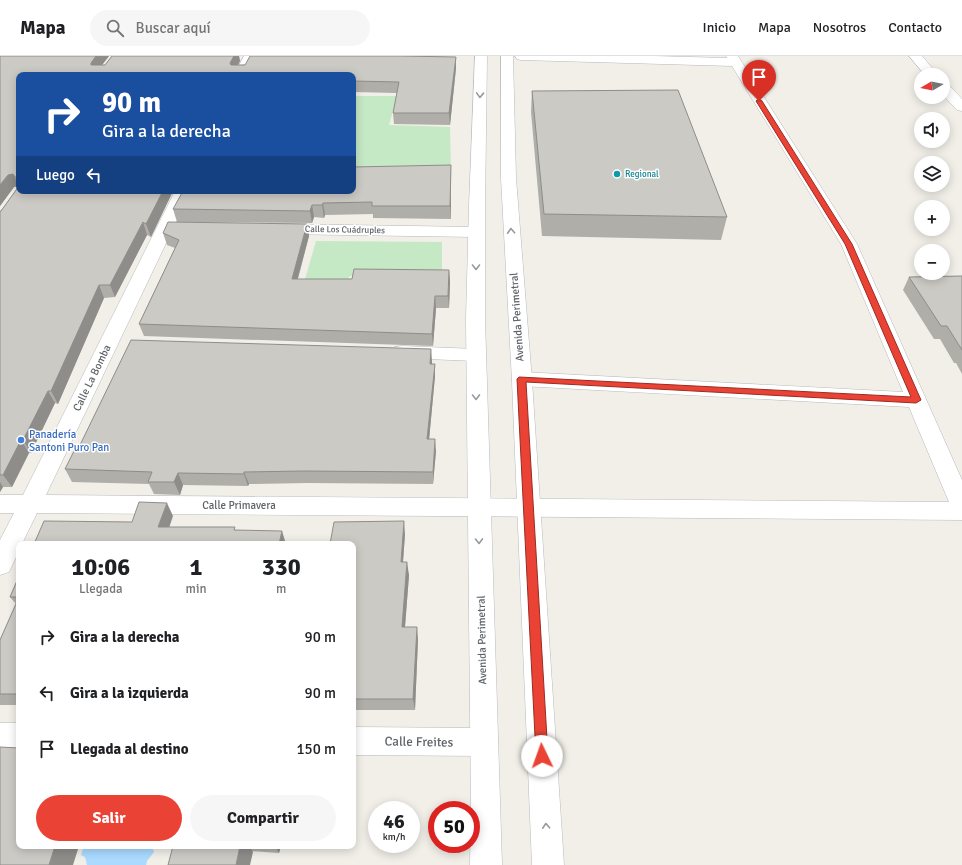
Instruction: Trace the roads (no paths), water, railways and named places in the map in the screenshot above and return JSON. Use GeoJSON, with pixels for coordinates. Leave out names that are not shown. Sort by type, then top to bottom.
{"type":"FeatureCollection","features":[{"type":"Feature","properties":{"kind":"street"},"geometry":{"type":"LineString","coordinates":[[242,72],[250,56]]}},
{"type":"Feature","properties":{"kind":"street","name":"Avenida Perimetral"},"geometry":{"type":"LineString","coordinates":[[481,56],[476,232],[476,355],[486,865]]}},
{"type":"Feature","properties":{"kind":"street","name":"Avenida Perimetral"},"geometry":{"type":"LineString","coordinates":[[507,56],[506,110],[511,226],[522,379],[548,865]]}},
{"type":"Feature","properties":{"kind":"street"},"geometry":{"type":"LineString","coordinates":[[521,56],[733,59],[848,244],[962,506]]}},
{"type":"Feature","properties":{"kind":"street"},"geometry":{"type":"LineString","coordinates":[[914,56],[925,68]]}},
{"type":"Feature","properties":{"kind":"street"},"geometry":{"type":"LineString","coordinates":[[950,95],[962,108]]}},
{"type":"Feature","properties":{"kind":"street","name":"Calle La Bomba"},"geometry":{"type":"LineString","coordinates":[[0,565],[30,504],[116,344],[173,228],[182,194]]}},
{"type":"Feature","properties":{"kind":"street","name":"Calle Los Cuádruples"},"geometry":{"type":"LineString","coordinates":[[261,229],[476,232]]}},
{"type":"Feature","properties":{"kind":"street"},"geometry":{"type":"LineString","coordinates":[[388,352],[476,355]]}},
{"type":"Feature","properties":{"kind":"street"},"geometry":{"type":"LineString","coordinates":[[522,379],[916,400]]}},
{"type":"Feature","properties":{"kind":"street","name":"Calle Primavera"},"geometry":{"type":"LineString","coordinates":[[0,504],[478,506],[962,511]]}},
{"type":"Feature","properties":{"kind":"street"},"geometry":{"type":"LineString","coordinates":[[0,737],[16,737]]}},
{"type":"Feature","properties":{"kind":"street","name":"Calle Freites"},"geometry":{"type":"LineString","coordinates":[[356,741],[484,742]]}},
{"type":"Feature","properties":{"kind":"water"},"geometry":{"type":"Polygon","coordinates":[[[83,849],[153,849],[154,852],[147,861],[146,865],[87,865],[85,857],[81,855],[83,849]]]}},
{"type":"Feature","properties":{"kind":"place","name":"Regional"},"geometry":{"type":"Point","coordinates":[617,174]}},
{"type":"Feature","properties":{"kind":"place","name":"Panadería Santoni Puro Pan"},"geometry":{"type":"Point","coordinates":[21,440]}}]}
